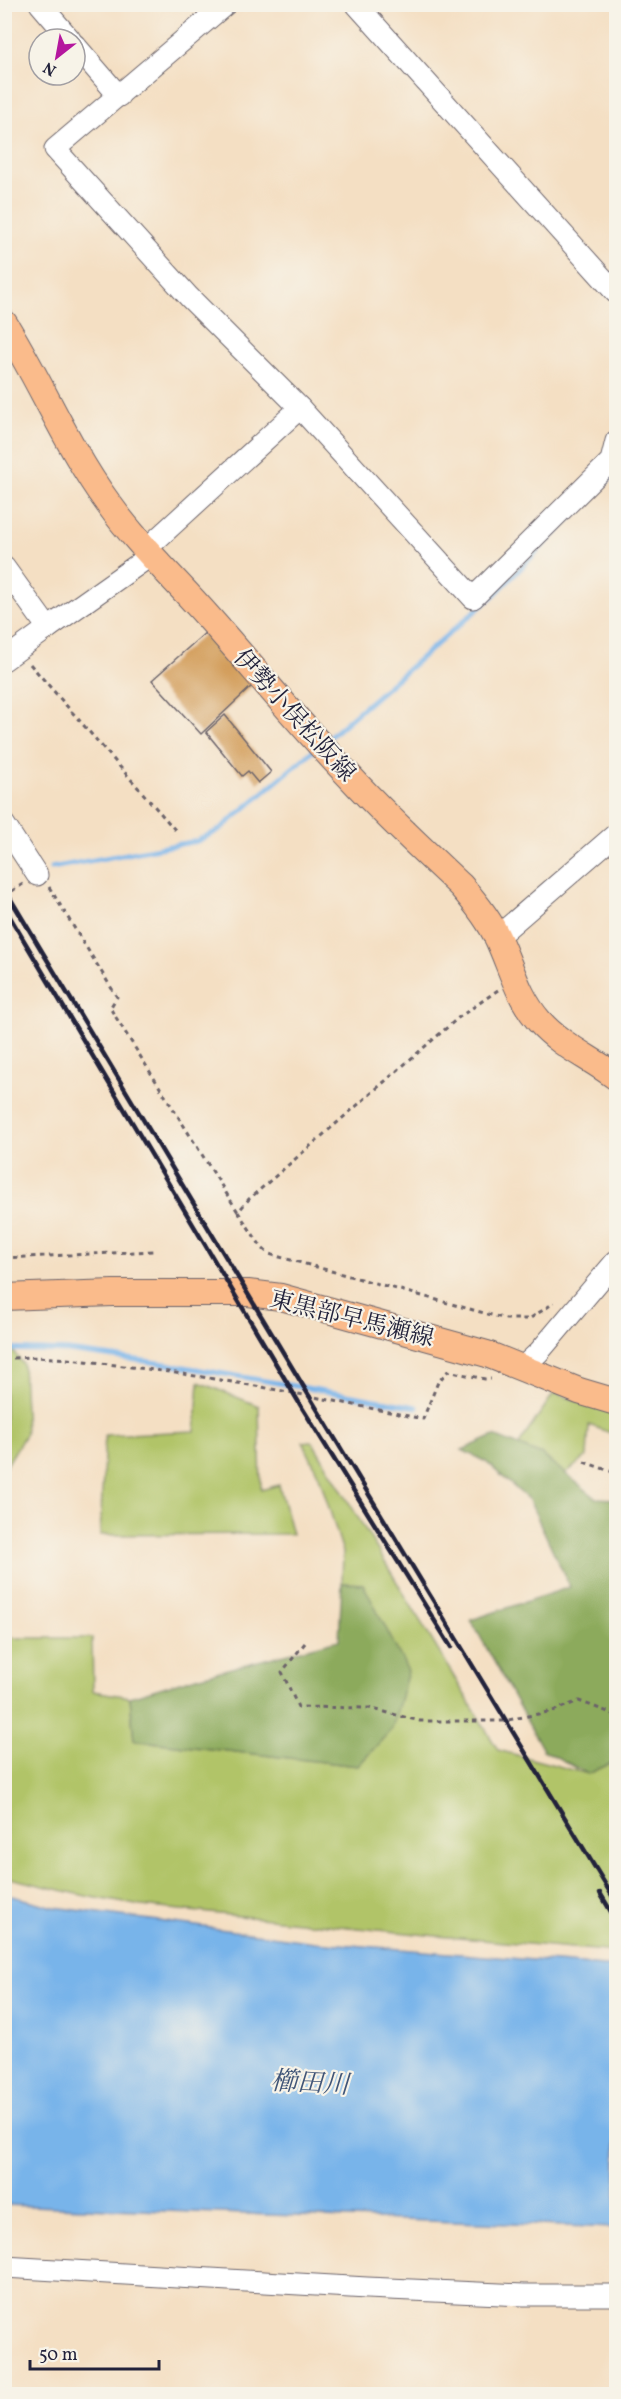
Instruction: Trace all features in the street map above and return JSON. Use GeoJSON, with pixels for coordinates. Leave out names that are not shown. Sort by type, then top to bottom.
{"type":"FeatureCollection","features":[{"type":"Feature","properties":{"kind":"main road","name":"伊勢小俣松阪線"},"geometry":{"type":"LineString","coordinates":[[4,323],[88,472],[108,503],[147,553],[180,585],[350,777],[461,886],[477,905],[497,937],[527,1005],[555,1038],[616,1077]]}},
{"type":"Feature","properties":{"kind":"main road","name":"東黒部早馬瀬線"},"geometry":{"type":"LineString","coordinates":[[4,1298],[113,1293],[248,1293],[281,1297],[429,1337],[523,1367],[579,1391],[616,1402]]}},
{"type":"Feature","properties":{"kind":"street"},"geometry":{"type":"LineString","coordinates":[[40,4],[60,27]]}},
{"type":"Feature","properties":{"kind":"street"},"geometry":{"type":"LineString","coordinates":[[226,4],[55,149],[189,297],[300,408],[473,598],[611,461],[616,441]]}},
{"type":"Feature","properties":{"kind":"street"},"geometry":{"type":"LineString","coordinates":[[356,4],[616,292]]}},
{"type":"Feature","properties":{"kind":"street"},"geometry":{"type":"LineString","coordinates":[[87,59],[119,96]]}},
{"type":"Feature","properties":{"kind":"street"},"geometry":{"type":"LineString","coordinates":[[11,656],[147,553],[300,408]]}},
{"type":"Feature","properties":{"kind":"street"},"geometry":{"type":"LineString","coordinates":[[4,567],[48,628]]}},
{"type":"Feature","properties":{"kind":"street"},"geometry":{"type":"LineString","coordinates":[[4,824],[37,875]]}},
{"type":"Feature","properties":{"kind":"street"},"geometry":{"type":"LineString","coordinates":[[497,937],[616,834]]}},
{"type":"Feature","properties":{"kind":"street"},"geometry":{"type":"LineString","coordinates":[[523,1367],[539,1352],[616,1261]]}},
{"type":"Feature","properties":{"kind":"street"},"geometry":{"type":"LineString","coordinates":[[4,2267],[367,2288],[524,2295],[616,2295]]}},
{"type":"Feature","properties":{"kind":"path"},"geometry":{"type":"LineString","coordinates":[[11,656],[176,831]]}},
{"type":"Feature","properties":{"kind":"path"},"geometry":{"type":"LineString","coordinates":[[37,875],[46,882],[117,997],[110,1008],[238,1212],[262,1248],[269,1254],[506,1319],[529,1319],[537,1316],[556,1301]]}},
{"type":"Feature","properties":{"kind":"path"},"geometry":{"type":"LineString","coordinates":[[238,1212],[249,1199],[458,1018],[514,979]]}},
{"type":"Feature","properties":{"kind":"path"},"geometry":{"type":"LineString","coordinates":[[4,1258],[155,1251]]}},
{"type":"Feature","properties":{"kind":"path"},"geometry":{"type":"LineString","coordinates":[[13,1358],[42,1356],[166,1371],[310,1396],[423,1419],[438,1382],[448,1371],[485,1379],[506,1377],[523,1367]]}},
{"type":"Feature","properties":{"kind":"path"},"geometry":{"type":"LineString","coordinates":[[584,1462],[616,1473]]}},
{"type":"Feature","properties":{"kind":"path"},"geometry":{"type":"LineString","coordinates":[[305,1642],[282,1672],[298,1707],[369,1708],[420,1721],[503,1721],[553,1711],[579,1701],[616,1715]]}},
{"type":"Feature","properties":{"kind":"green space"},"geometry":{"type":"Polygon","coordinates":[[[4,1339],[23,1364],[26,1433],[5,1468],[4,1339]]]}},
{"type":"Feature","properties":{"kind":"green space"},"geometry":{"type":"Polygon","coordinates":[[[199,1382],[259,1406],[261,1490],[279,1485],[292,1534],[100,1535],[105,1435],[195,1431],[199,1382]]]}},
{"type":"Feature","properties":{"kind":"green space"},"geometry":{"type":"Polygon","coordinates":[[[554,1393],[616,1413],[616,1435],[589,1425],[587,1456],[565,1474],[542,1455],[518,1446],[554,1393]]]}},
{"type":"Feature","properties":{"kind":"green space"},"geometry":{"type":"Polygon","coordinates":[[[494,1436],[542,1455],[596,1498],[616,1499],[616,1761],[588,1774],[543,1750],[471,1620],[570,1587],[529,1500],[486,1462],[462,1450],[494,1436]]]}},
{"type":"Feature","properties":{"kind":"green space"},"geometry":{"type":"Polygon","coordinates":[[[312,1441],[498,1750],[588,1774],[616,1761],[616,1952],[141,1906],[5,1877],[5,1638],[92,1638],[93,1691],[130,1697],[134,1740],[358,1766],[363,1584],[342,1583],[343,1552],[319,1476],[303,1442],[312,1441]]]}},
{"type":"Feature","properties":{"kind":"green space"},"geometry":{"type":"Polygon","coordinates":[[[342,1583],[363,1584],[408,1671],[392,1729],[358,1766],[134,1740],[130,1697],[339,1640],[342,1583]]]}},
{"type":"Feature","properties":{"kind":"water","name":"櫛田川"},"geometry":{"type":"Polygon","coordinates":[[[4,1894],[54,1907],[315,1942],[616,1967],[616,2228],[5,2205],[4,1894]]]}},
{"type":"Feature","properties":{"kind":"building"},"geometry":{"type":"Polygon","coordinates":[[[206,632],[253,685],[201,734],[152,680],[206,632]]]}},
{"type":"Feature","properties":{"kind":"building"},"geometry":{"type":"Polygon","coordinates":[[[225,715],[271,772],[258,783],[248,771],[242,776],[206,732],[225,715]]]}},
{"type":"Feature","properties":{"kind":"waterway"},"geometry":{"type":"LineString","coordinates":[[327,739],[496,593],[616,472]]}},
{"type":"Feature","properties":{"kind":"waterway"},"geometry":{"type":"LineString","coordinates":[[51,868],[197,841],[219,830],[314,750]]}},
{"type":"Feature","properties":{"kind":"waterway"},"geometry":{"type":"LineString","coordinates":[[4,1349],[68,1351],[167,1364],[417,1407]]}},
{"type":"Feature","properties":{"kind":"railway"},"geometry":{"type":"LineString","coordinates":[[4,888],[616,1902]]}},
{"type":"Feature","properties":{"kind":"railway"},"geometry":{"type":"LineString","coordinates":[[4,907],[301,1406],[451,1647]]}},
{"type":"Feature","properties":{"kind":"railway"},"geometry":{"type":"LineString","coordinates":[[600,1893],[616,1920]]}}]}
